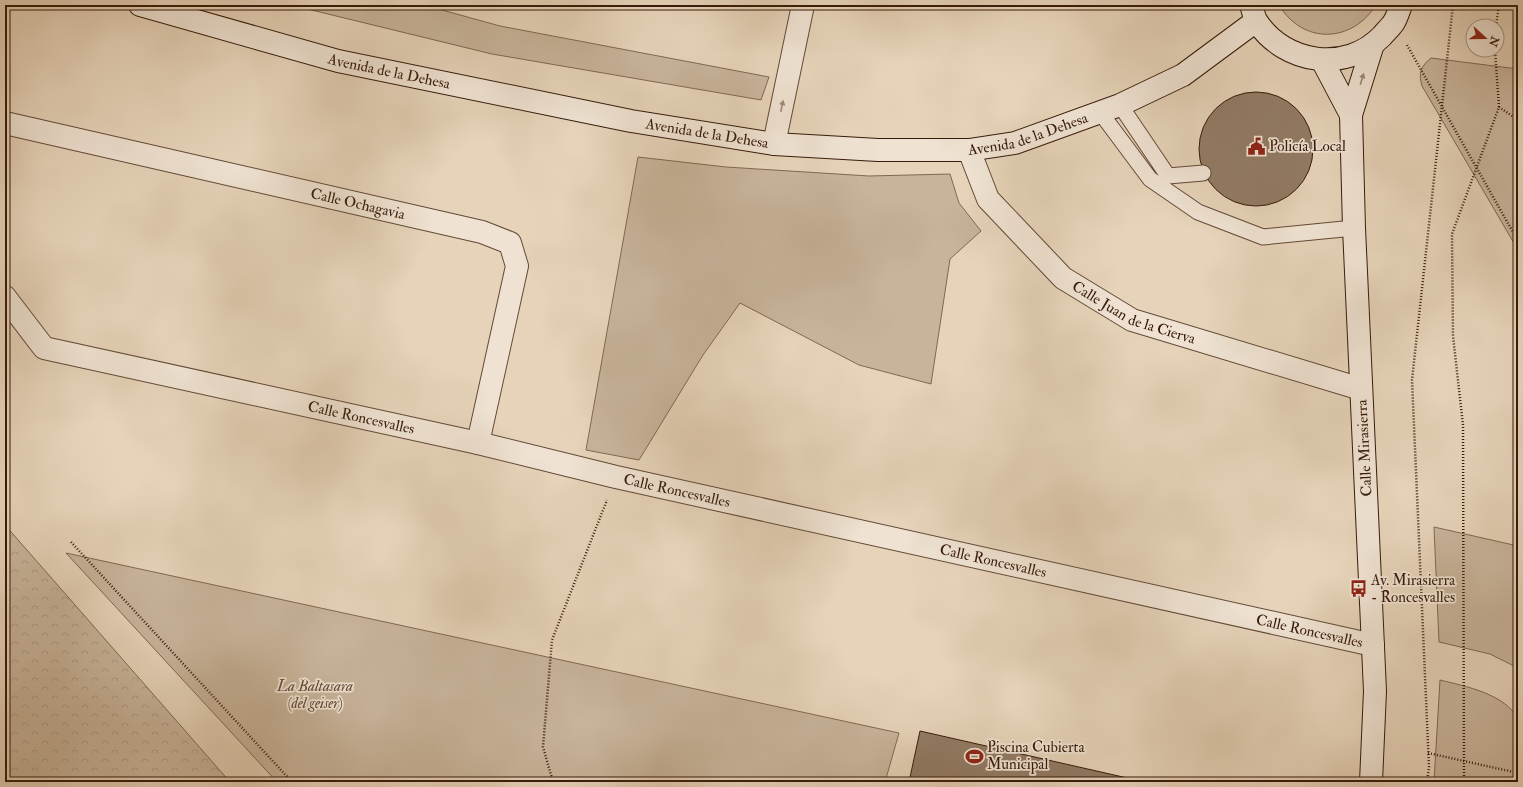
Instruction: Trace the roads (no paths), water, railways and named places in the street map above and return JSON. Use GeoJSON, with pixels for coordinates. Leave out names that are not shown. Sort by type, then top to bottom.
{"type":"FeatureCollection","features":[{"type":"Feature","properties":{"kind":"street","name":"Avenida de la Dehesa"},"geometry":{"type":"LineString","coordinates":[[140,5],[338,61],[631,121],[774,144],[878,150],[969,150],[1015,143],[1110,109],[1184,75],[1254,13]]}},
{"type":"Feature","properties":{"kind":"street"},"geometry":{"type":"LineString","coordinates":[[774,144],[803,5]]}},
{"type":"Feature","properties":{"kind":"street"},"geometry":{"type":"LineString","coordinates":[[1254,13],[1274,42],[1296,55],[1322,60],[1349,57],[1373,44],[1397,14]]}},
{"type":"Feature","properties":{"kind":"street","name":"Calle Mirasierra"},"geometry":{"type":"LineString","coordinates":[[1371,782],[1374,690],[1373,645],[1354,228],[1351,114],[1373,44]]}},
{"type":"Feature","properties":{"kind":"street","name":"Calle Mirasierra"},"geometry":{"type":"LineString","coordinates":[[1322,60],[1351,114]]}},
{"type":"Feature","properties":{"kind":"street","name":"Calle Ochagavia"},"geometry":{"type":"LineString","coordinates":[[5,123],[482,232],[510,243],[517,266],[478,443]]}},
{"type":"Feature","properties":{"kind":"street","name":"Calle Juan de la Cierva"},"geometry":{"type":"LineString","coordinates":[[969,150],[988,199],[1063,278],[1132,320],[1362,389]]}},
{"type":"Feature","properties":{"kind":"street","name":"Calle Roncesvalles"},"geometry":{"type":"LineString","coordinates":[[5,297],[44,348],[478,443],[616,477],[1373,645]]}},
{"type":"Feature","properties":{"kind":"lane"},"geometry":{"type":"LineString","coordinates":[[1110,109],[1168,176],[1203,173]]}},
{"type":"Feature","properties":{"kind":"lane"},"geometry":{"type":"LineString","coordinates":[[1110,109],[1150,179],[1198,212],[1263,237],[1354,228]]}},
{"type":"Feature","properties":{"kind":"place","name":"Policía Local"},"geometry":{"type":"Point","coordinates":[1256,146]}},
{"type":"Feature","properties":{"kind":"place","name":"Av. Mirasierra - Roncesvalles"},"geometry":{"type":"Point","coordinates":[1358,589]}},
{"type":"Feature","properties":{"kind":"place","name":"Piscina Cubierta Municipal"},"geometry":{"type":"Point","coordinates":[974,756]}},
{"type":"Feature","properties":{"kind":"park label","name":"La Baltasara (del geiser)"},"geometry":{"type":"Point","coordinates":[315,694]}}]}
